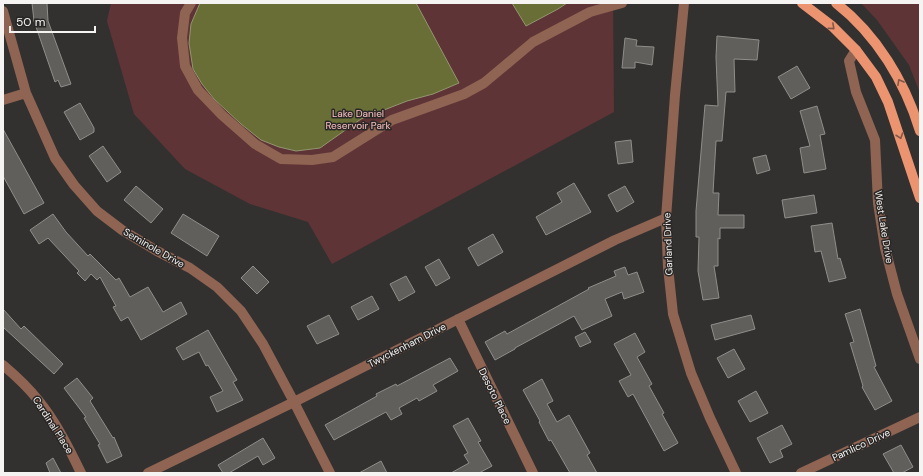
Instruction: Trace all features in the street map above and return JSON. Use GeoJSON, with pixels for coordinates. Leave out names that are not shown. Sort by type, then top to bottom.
{"type":"FeatureCollection","features":[{"type":"Feature","properties":{"kind":"main road"},"geometry":{"type":"LineString","coordinates":[[802,3],[832,26],[856,50],[876,78],[888,102],[920,198]]}},
{"type":"Feature","properties":{"kind":"main road"},"geometry":{"type":"LineString","coordinates":[[836,3],[849,13],[869,34],[888,60],[914,111],[920,131]]}},
{"type":"Feature","properties":{"kind":"street"},"geometry":{"type":"LineString","coordinates":[[191,3],[185,13],[182,38],[184,66],[198,90],[222,116],[255,144],[281,159],[312,160],[333,157],[392,120],[464,94],[484,83],[533,42],[590,12],[622,3]]}},
{"type":"Feature","properties":{"kind":"street","name":"Garland Drive"},"geometry":{"type":"LineString","coordinates":[[684,3],[675,95],[666,218],[668,267],[673,314],[691,373],[736,473]]}},
{"type":"Feature","properties":{"kind":"street","name":"Seminole Drive"},"geometry":{"type":"LineString","coordinates":[[3,10],[26,92],[55,158],[74,185],[97,211],[122,230],[157,251],[190,268],[217,287],[241,311],[263,344],[330,473]]}},
{"type":"Feature","properties":{"kind":"street","name":"West Lake Drive"},"geometry":{"type":"LineString","coordinates":[[856,50],[849,61],[856,92],[876,140],[878,203],[885,248],[897,294],[920,359]]}},
{"type":"Feature","properties":{"kind":"street"},"geometry":{"type":"LineString","coordinates":[[3,100],[26,92]]}},
{"type":"Feature","properties":{"kind":"street","name":"Twyckenham Drive"},"geometry":{"type":"LineString","coordinates":[[148,473],[294,402],[615,240],[666,218]]}},
{"type":"Feature","properties":{"kind":"street","name":"Desoto Place"},"geometry":{"type":"LineString","coordinates":[[458,319],[533,473]]}},
{"type":"Feature","properties":{"kind":"street","name":"Cardinal Place"},"geometry":{"type":"LineString","coordinates":[[3,365],[17,377],[39,401],[66,442],[81,473]]}},
{"type":"Feature","properties":{"kind":"street","name":"Pamlico Drive"},"geometry":{"type":"LineString","coordinates":[[801,473],[920,417]]}},
{"type":"Feature","properties":{"kind":"green space","name":"Lake Daniel Reservoir Park"},"geometry":{"type":"Polygon","coordinates":[[[111,3],[613,3],[614,112],[332,264],[308,222],[250,204],[185,169],[134,114],[107,21],[111,3]]]}},
{"type":"Feature","properties":{"kind":"green space"},"geometry":{"type":"Polygon","coordinates":[[[861,3],[920,3],[920,93],[909,65],[877,20],[861,3]]]}},
{"type":"Feature","properties":{"kind":"shaded area"},"geometry":{"type":"Polygon","coordinates":[[[200,3],[416,3],[459,83],[433,94],[407,101],[361,119],[320,148],[296,151],[279,147],[261,140],[241,124],[214,99],[202,84],[193,69],[189,43],[191,24],[200,3]]]}},
{"type":"Feature","properties":{"kind":"shaded area"},"geometry":{"type":"Polygon","coordinates":[[[512,3],[567,3],[526,26],[512,3]]]}},
{"type":"Feature","properties":{"kind":"building"},"geometry":{"type":"Polygon","coordinates":[[[32,3],[47,3],[48,21],[71,84],[61,87],[58,80],[55,82],[34,21],[32,3]]]}},
{"type":"Feature","properties":{"kind":"building"},"geometry":{"type":"Polygon","coordinates":[[[717,36],[759,40],[757,60],[734,59],[735,92],[726,92],[722,141],[716,141],[713,193],[719,193],[718,215],[744,215],[744,228],[720,228],[720,239],[718,238],[718,266],[714,266],[719,298],[703,300],[698,271],[699,237],[696,237],[696,211],[705,105],[718,106],[716,57],[717,36]]]}},
{"type":"Feature","properties":{"kind":"building"},"geometry":{"type":"Polygon","coordinates":[[[625,38],[637,40],[636,46],[654,47],[652,65],[635,62],[635,68],[622,68],[625,38]]]}},
{"type":"Feature","properties":{"kind":"building"},"geometry":{"type":"Polygon","coordinates":[[[797,66],[810,88],[791,99],[778,77],[797,66]]]}},
{"type":"Feature","properties":{"kind":"building"},"geometry":{"type":"Polygon","coordinates":[[[80,103],[94,128],[94,132],[80,140],[64,112],[80,103]]]}},
{"type":"Feature","properties":{"kind":"building"},"geometry":{"type":"Polygon","coordinates":[[[817,106],[825,134],[820,135],[826,169],[804,173],[800,148],[810,146],[800,111],[817,106]]]}},
{"type":"Feature","properties":{"kind":"building"},"geometry":{"type":"Polygon","coordinates":[[[3,129],[44,203],[24,214],[3,176],[3,129]]]}},
{"type":"Feature","properties":{"kind":"building"},"geometry":{"type":"Polygon","coordinates":[[[631,140],[633,162],[618,164],[615,142],[631,140]]]}},
{"type":"Feature","properties":{"kind":"building"},"geometry":{"type":"Polygon","coordinates":[[[103,146],[121,172],[107,182],[89,156],[103,146]]]}},
{"type":"Feature","properties":{"kind":"building"},"geometry":{"type":"Polygon","coordinates":[[[766,155],[770,170],[757,174],[753,158],[766,155]]]}},
{"type":"Feature","properties":{"kind":"building"},"geometry":{"type":"Polygon","coordinates":[[[574,183],[591,212],[546,235],[536,217],[562,202],[557,193],[574,183]]]}},
{"type":"Feature","properties":{"kind":"building"},"geometry":{"type":"Polygon","coordinates":[[[136,186],[163,209],[151,223],[124,200],[136,186]]]}},
{"type":"Feature","properties":{"kind":"building"},"geometry":{"type":"Polygon","coordinates":[[[625,186],[634,202],[617,212],[608,195],[625,186]]]}},
{"type":"Feature","properties":{"kind":"building"},"geometry":{"type":"Polygon","coordinates":[[[814,195],[817,213],[785,218],[782,200],[814,195]]]}},
{"type":"Feature","properties":{"kind":"building"},"geometry":{"type":"Polygon","coordinates":[[[53,214],[66,232],[88,256],[90,254],[116,280],[119,278],[130,297],[148,287],[163,312],[181,302],[187,314],[141,340],[128,317],[121,321],[113,307],[116,306],[100,277],[97,280],[91,274],[85,281],[77,273],[79,271],[48,238],[39,244],[30,230],[53,214]]]}},
{"type":"Feature","properties":{"kind":"building"},"geometry":{"type":"Polygon","coordinates":[[[183,214],[219,236],[207,256],[171,233],[183,214]]]}},
{"type":"Feature","properties":{"kind":"building"},"geometry":{"type":"Polygon","coordinates":[[[832,223],[838,259],[840,258],[846,278],[829,282],[821,251],[815,252],[811,226],[832,223]]]}},
{"type":"Feature","properties":{"kind":"building"},"geometry":{"type":"Polygon","coordinates":[[[493,234],[503,252],[478,266],[468,248],[493,234]]]}},
{"type":"Feature","properties":{"kind":"building"},"geometry":{"type":"Polygon","coordinates":[[[439,259],[450,278],[436,286],[425,267],[439,259]]]}},
{"type":"Feature","properties":{"kind":"building"},"geometry":{"type":"Polygon","coordinates":[[[253,266],[269,282],[257,294],[241,278],[253,266]]]}},
{"type":"Feature","properties":{"kind":"building"},"geometry":{"type":"Polygon","coordinates":[[[625,267],[628,275],[637,272],[644,292],[624,299],[622,292],[605,299],[612,316],[582,330],[574,316],[495,360],[485,342],[505,331],[507,334],[589,289],[588,288],[616,276],[614,271],[625,267]]]}},
{"type":"Feature","properties":{"kind":"building"},"geometry":{"type":"Polygon","coordinates":[[[406,276],[415,292],[399,301],[390,284],[406,276]]]}},
{"type":"Feature","properties":{"kind":"building"},"geometry":{"type":"Polygon","coordinates":[[[372,296],[379,309],[358,320],[351,307],[372,296]]]}},
{"type":"Feature","properties":{"kind":"building"},"geometry":{"type":"Polygon","coordinates":[[[3,309],[21,329],[24,326],[63,364],[54,374],[3,327],[3,309]]]}},
{"type":"Feature","properties":{"kind":"building"},"geometry":{"type":"Polygon","coordinates":[[[860,309],[876,366],[874,367],[892,401],[875,410],[862,387],[863,386],[850,343],[854,342],[845,314],[860,309]]]}},
{"type":"Feature","properties":{"kind":"building"},"geometry":{"type":"Polygon","coordinates":[[[329,315],[339,334],[317,344],[307,326],[329,315]]]}},
{"type":"Feature","properties":{"kind":"building"},"geometry":{"type":"Polygon","coordinates":[[[751,315],[755,329],[715,340],[711,325],[751,315]]]}},
{"type":"Feature","properties":{"kind":"building"},"geometry":{"type":"Polygon","coordinates":[[[208,330],[237,380],[233,382],[243,400],[217,412],[210,397],[223,391],[208,365],[206,366],[199,352],[183,360],[176,348],[208,330]]]}},
{"type":"Feature","properties":{"kind":"building"},"geometry":{"type":"Polygon","coordinates":[[[585,332],[591,342],[580,347],[575,337],[585,332]]]}},
{"type":"Feature","properties":{"kind":"building"},"geometry":{"type":"Polygon","coordinates":[[[635,333],[645,352],[637,357],[652,384],[649,386],[664,413],[662,414],[678,443],[664,451],[633,394],[628,397],[619,381],[631,375],[614,344],[635,333]]]}},
{"type":"Feature","properties":{"kind":"building"},"geometry":{"type":"Polygon","coordinates":[[[734,349],[745,369],[728,378],[717,358],[734,349]]]}},
{"type":"Feature","properties":{"kind":"building"},"geometry":{"type":"Polygon","coordinates":[[[450,358],[458,371],[433,385],[437,391],[419,401],[417,398],[399,408],[402,414],[391,420],[386,412],[334,440],[325,425],[377,396],[376,394],[396,384],[397,386],[450,358]]]}},
{"type":"Feature","properties":{"kind":"building"},"geometry":{"type":"Polygon","coordinates":[[[77,378],[93,398],[90,401],[113,438],[114,437],[122,456],[107,463],[98,445],[100,444],[84,418],[86,417],[64,388],[77,378]]]}},
{"type":"Feature","properties":{"kind":"building"},"geometry":{"type":"Polygon","coordinates":[[[542,379],[553,401],[547,404],[557,422],[569,415],[590,453],[587,455],[597,473],[570,473],[551,440],[549,441],[523,390],[542,379]]]}},
{"type":"Feature","properties":{"kind":"building"},"geometry":{"type":"Polygon","coordinates":[[[756,391],[768,413],[750,422],[738,401],[756,391]]]}},
{"type":"Feature","properties":{"kind":"building"},"geometry":{"type":"Polygon","coordinates":[[[468,418],[481,441],[478,442],[492,466],[479,473],[451,473],[469,463],[464,455],[468,453],[453,426],[468,418]]]}},
{"type":"Feature","properties":{"kind":"building"},"geometry":{"type":"Polygon","coordinates":[[[782,425],[792,444],[780,450],[783,457],[770,463],[757,438],[782,425]]]}},
{"type":"Feature","properties":{"kind":"building"},"geometry":{"type":"Polygon","coordinates":[[[263,438],[275,458],[263,465],[258,456],[229,473],[223,473],[218,465],[263,438]]]}},
{"type":"Feature","properties":{"kind":"building"},"geometry":{"type":"Polygon","coordinates":[[[901,445],[913,467],[902,473],[894,473],[883,454],[901,445]]]}},
{"type":"Feature","properties":{"kind":"building"},"geometry":{"type":"Polygon","coordinates":[[[53,458],[61,473],[50,473],[46,463],[53,458]]]}},
{"type":"Feature","properties":{"kind":"building"},"geometry":{"type":"Polygon","coordinates":[[[381,461],[387,473],[359,473],[381,461]]]}}]}
